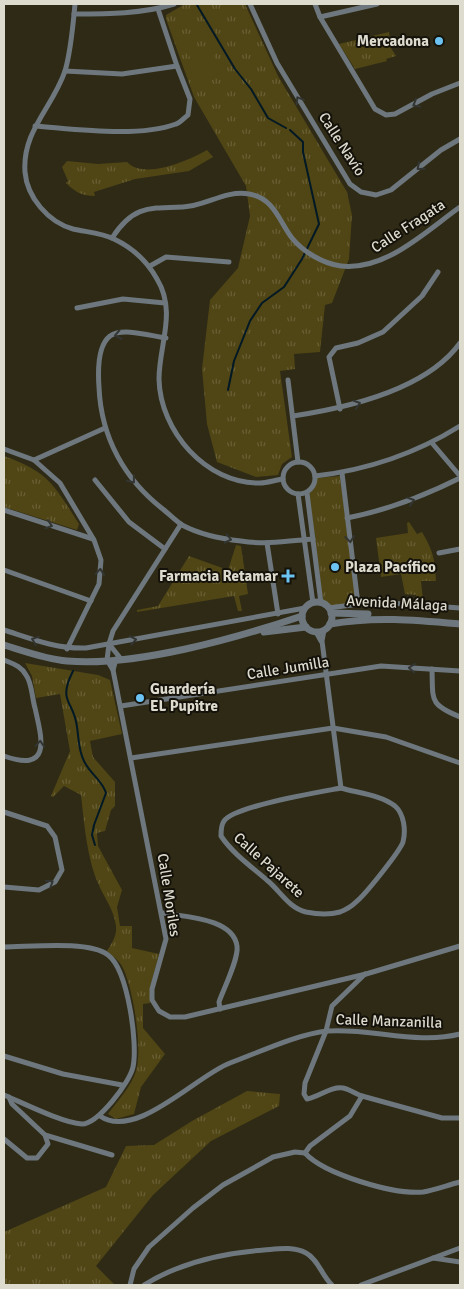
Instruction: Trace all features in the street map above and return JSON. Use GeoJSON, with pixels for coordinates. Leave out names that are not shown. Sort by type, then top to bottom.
{"type":"FeatureCollection","features":[{"type":"Feature","properties":{"kind":"street"},"geometry":{"type":"LineString","coordinates":[[75,4],[65,71],[35,126],[26,148],[25,173],[31,196],[52,220],[70,228],[112,238],[134,251],[150,266],[160,283],[166,304],[166,338],[159,378],[162,402],[170,425],[185,447],[206,465],[231,478],[260,483],[283,479]]}},
{"type":"Feature","properties":{"kind":"street"},"geometry":{"type":"LineString","coordinates":[[74,14],[116,14],[158,9],[174,4]]}},
{"type":"Feature","properties":{"kind":"street","name":"Calle Navío"},"geometry":{"type":"LineString","coordinates":[[250,4],[282,71],[350,184],[361,192],[376,195],[391,190],[441,150],[460,139]]}},
{"type":"Feature","properties":{"kind":"street"},"geometry":{"type":"LineString","coordinates":[[315,4],[320,17],[374,109],[386,115],[395,114],[432,94],[460,83]]}},
{"type":"Feature","properties":{"kind":"street"},"geometry":{"type":"LineString","coordinates":[[320,17],[377,4]]}},
{"type":"Feature","properties":{"kind":"street"},"geometry":{"type":"LineString","coordinates":[[35,126],[106,131],[150,129],[177,124],[188,115],[190,99],[176,66],[158,9]]}},
{"type":"Feature","properties":{"kind":"street"},"geometry":{"type":"LineString","coordinates":[[65,71],[122,74],[176,66]]}},
{"type":"Feature","properties":{"kind":"street","name":"Calle Fragata"},"geometry":{"type":"LineString","coordinates":[[112,238],[122,222],[147,208],[196,205],[234,193],[251,194],[265,201],[276,211],[294,240],[306,251],[340,266],[357,266],[389,257],[460,207]]}},
{"type":"Feature","properties":{"kind":"street"},"geometry":{"type":"LineString","coordinates":[[150,266],[166,258],[229,262]]}},
{"type":"Feature","properties":{"kind":"street"},"geometry":{"type":"LineString","coordinates":[[340,409],[329,357],[336,348],[358,343],[382,332],[406,313],[422,296],[438,272]]}},
{"type":"Feature","properties":{"kind":"street"},"geometry":{"type":"LineString","coordinates":[[78,308],[123,299],[166,304]]}},
{"type":"Feature","properties":{"kind":"street"},"geometry":{"type":"LineString","coordinates":[[166,338],[120,332],[109,337],[102,347],[98,373],[99,402],[105,428],[117,457],[131,480],[148,498],[181,524],[217,536],[240,541],[267,543],[313,540]]}},
{"type":"Feature","properties":{"kind":"street"},"geometry":{"type":"LineString","coordinates":[[292,416],[340,409],[383,396],[430,371],[460,343]]}},
{"type":"Feature","properties":{"kind":"street"},"geometry":{"type":"LineString","coordinates":[[288,380],[298,462]]}},
{"type":"Feature","properties":{"kind":"street"},"geometry":{"type":"LineString","coordinates":[[315,476],[342,473],[387,462],[432,443],[460,426]]}},
{"type":"Feature","properties":{"kind":"street"},"geometry":{"type":"LineString","coordinates":[[34,460],[105,428]]}},
{"type":"Feature","properties":{"kind":"street"},"geometry":{"type":"LineString","coordinates":[[347,518],[374,513],[422,497],[460,477],[432,443]]}},
{"type":"Feature","properties":{"kind":"street"},"geometry":{"type":"LineString","coordinates":[[4,450],[34,460],[60,483],[94,540],[101,560],[99,584],[67,649]]}},
{"type":"Feature","properties":{"kind":"street"},"geometry":{"type":"LineString","coordinates":[[307,493],[298,494],[287,489],[283,479],[286,468],[298,462],[311,467],[315,476],[314,484],[307,493],[321,603]]}},
{"type":"Feature","properties":{"kind":"street"},"geometry":{"type":"LineString","coordinates":[[342,473],[358,604]]}},
{"type":"Feature","properties":{"kind":"street"},"geometry":{"type":"LineString","coordinates":[[95,480],[129,522],[166,549]]}},
{"type":"Feature","properties":{"kind":"street"},"geometry":{"type":"LineString","coordinates":[[298,494],[313,603]]}},
{"type":"Feature","properties":{"kind":"street"},"geometry":{"type":"LineString","coordinates":[[4,510],[94,540]]}},
{"type":"Feature","properties":{"kind":"street"},"geometry":{"type":"LineString","coordinates":[[114,670],[107,660],[108,644],[113,631],[181,524]]}},
{"type":"Feature","properties":{"kind":"street"},"geometry":{"type":"LineString","coordinates":[[267,543],[278,614]]}},
{"type":"Feature","properties":{"kind":"street"},"geometry":{"type":"LineString","coordinates":[[439,553],[460,549]]}},
{"type":"Feature","properties":{"kind":"street"},"geometry":{"type":"LineString","coordinates":[[4,570],[91,601]]}},
{"type":"Feature","properties":{"kind":"street"},"geometry":{"type":"LineString","coordinates":[[251,633],[304,612],[313,603],[321,603],[330,610],[358,604],[389,602],[460,608]]}},
{"type":"Feature","properties":{"kind":"street"},"geometry":{"type":"LineString","coordinates":[[316,632],[324,630],[330,624],[330,610]]}},
{"type":"Feature","properties":{"kind":"street","name":"Avenida Málaga"},"geometry":{"type":"LineString","coordinates":[[330,610],[404,615],[460,622]]}},
{"type":"Feature","properties":{"kind":"street"},"geometry":{"type":"LineString","coordinates":[[4,630],[67,649],[108,644],[278,614],[304,612]]}},
{"type":"Feature","properties":{"kind":"street"},"geometry":{"type":"LineString","coordinates":[[304,612],[306,627]]}},
{"type":"Feature","properties":{"kind":"street","name":"Avenida Málaga"},"geometry":{"type":"LineString","coordinates":[[330,624],[354,620],[388,618],[460,622]]}},
{"type":"Feature","properties":{"kind":"street"},"geometry":{"type":"LineString","coordinates":[[4,645],[66,661],[107,660],[149,655],[251,633],[306,627],[316,632],[322,641]]}},
{"type":"Feature","properties":{"kind":"street"},"geometry":{"type":"LineString","coordinates":[[324,630],[322,641],[341,788]]}},
{"type":"Feature","properties":{"kind":"street"},"geometry":{"type":"LineString","coordinates":[[108,644],[119,659]]}},
{"type":"Feature","properties":{"kind":"street","name":"Calle Moriles"},"geometry":{"type":"LineString","coordinates":[[119,659],[114,670],[163,913],[166,939],[152,989],[152,1000],[159,1011],[170,1017],[185,1017],[366,974],[460,946]]}},
{"type":"Feature","properties":{"kind":"street"},"geometry":{"type":"LineString","coordinates":[[4,660],[20,667],[28,676],[42,742],[39,753],[29,761],[19,761],[4,756]]}},
{"type":"Feature","properties":{"kind":"street","name":"Calle Jumilla"},"geometry":{"type":"LineString","coordinates":[[121,706],[382,666],[460,671]]}},
{"type":"Feature","properties":{"kind":"street"},"geometry":{"type":"LineString","coordinates":[[432,669],[433,699],[440,708],[460,717]]}},
{"type":"Feature","properties":{"kind":"street"},"geometry":{"type":"LineString","coordinates":[[132,758],[333,728],[386,737],[460,763]]}},
{"type":"Feature","properties":{"kind":"street","name":"Calle Pajarete"},"geometry":{"type":"LineString","coordinates":[[341,788],[381,799],[396,807],[402,816],[405,829],[402,843],[356,903],[340,911],[324,914],[304,912],[294,906],[227,846],[221,836],[223,822],[232,814],[291,797],[341,788]]}},
{"type":"Feature","properties":{"kind":"street"},"geometry":{"type":"LineString","coordinates":[[4,812],[46,826],[55,837],[62,870],[55,882],[39,890],[4,887]]}},
{"type":"Feature","properties":{"kind":"street"},"geometry":{"type":"LineString","coordinates":[[163,913],[208,920],[220,925],[233,936],[237,946],[236,955],[218,1002],[220,1009]]}},
{"type":"Feature","properties":{"kind":"street"},"geometry":{"type":"LineString","coordinates":[[4,947],[87,947],[108,955],[121,972],[127,987],[134,1051],[132,1072],[100,1116],[91,1122],[82,1124],[69,1121],[6,1096]]}},
{"type":"Feature","properties":{"kind":"street"},"geometry":{"type":"LineString","coordinates":[[366,974],[332,1006],[326,1031],[312,1061],[304,1094],[307,1099],[318,1097],[332,1089],[343,1088],[362,1096],[442,1118],[460,1118]]}},
{"type":"Feature","properties":{"kind":"street","name":"Calle Manzanilla"},"geometry":{"type":"LineString","coordinates":[[100,1116],[108,1121],[123,1122],[136,1118],[176,1098],[222,1066],[292,1040],[326,1031],[355,1031],[431,1037],[460,1034]]}},
{"type":"Feature","properties":{"kind":"street"},"geometry":{"type":"LineString","coordinates":[[4,1056],[63,1074],[122,1085]]}},
{"type":"Feature","properties":{"kind":"street"},"geometry":{"type":"LineString","coordinates":[[6,1096],[45,1135],[112,1155]]}},
{"type":"Feature","properties":{"kind":"street"},"geometry":{"type":"LineString","coordinates":[[305,1154],[310,1146],[350,1116],[362,1096]]}},
{"type":"Feature","properties":{"kind":"street"},"geometry":{"type":"LineString","coordinates":[[4,1139],[27,1158],[37,1158],[48,1144],[45,1135]]}},
{"type":"Feature","properties":{"kind":"street"},"geometry":{"type":"LineString","coordinates":[[130,1285],[134,1269],[149,1247],[193,1208],[223,1185],[273,1157],[295,1152],[305,1154],[324,1168],[368,1184],[424,1192],[460,1182]]}},
{"type":"Feature","properties":{"kind":"street"},"geometry":{"type":"LineString","coordinates":[[144,1285],[162,1274],[198,1260],[240,1252],[287,1248],[306,1253],[332,1285]]}},
{"type":"Feature","properties":{"kind":"street"},"geometry":{"type":"LineString","coordinates":[[361,1285],[460,1248]]}},
{"type":"Feature","properties":{"kind":"street"},"geometry":{"type":"LineString","coordinates":[[432,1258],[460,1262]]}},
{"type":"Feature","properties":{"kind":"green space"},"geometry":{"type":"Polygon","coordinates":[[[185,4],[245,4],[278,76],[347,192],[352,215],[349,259],[332,303],[325,305],[320,352],[294,354],[295,369],[280,371],[292,457],[282,464],[278,475],[256,477],[217,462],[207,424],[202,369],[210,300],[238,268],[250,216],[246,186],[194,97],[166,19],[166,15],[185,4]]]}},
{"type":"Feature","properties":{"kind":"green space"},"geometry":{"type":"Polygon","coordinates":[[[389,32],[391,48],[396,56],[386,59],[387,61],[355,69],[339,44],[389,32]]]}},
{"type":"Feature","properties":{"kind":"green space"},"geometry":{"type":"Polygon","coordinates":[[[210,47],[220,73],[199,81],[189,55],[210,47]]]}},
{"type":"Feature","properties":{"kind":"green space"},"geometry":{"type":"Polygon","coordinates":[[[207,150],[213,157],[189,171],[135,179],[94,192],[95,196],[82,194],[69,186],[66,183],[68,181],[62,167],[67,161],[98,164],[127,162],[135,167],[155,169],[189,159],[207,150]]]}},
{"type":"Feature","properties":{"kind":"green space"},"geometry":{"type":"Polygon","coordinates":[[[4,456],[31,468],[49,481],[79,524],[77,530],[4,507],[4,456]]]}},
{"type":"Feature","properties":{"kind":"green space"},"geometry":{"type":"Polygon","coordinates":[[[340,476],[356,602],[329,606],[323,602],[309,494],[315,487],[317,478],[340,476]]]}},
{"type":"Feature","properties":{"kind":"green space"},"geometry":{"type":"Polygon","coordinates":[[[409,522],[417,534],[422,532],[434,560],[436,581],[421,581],[423,600],[416,599],[416,595],[405,594],[401,574],[381,577],[376,538],[408,533],[407,523],[409,522]]]}},
{"type":"Feature","properties":{"kind":"green space"},"geometry":{"type":"Polygon","coordinates":[[[236,545],[241,546],[248,594],[239,596],[242,611],[238,611],[234,596],[137,612],[137,610],[158,606],[189,556],[228,570],[236,545]]]}},
{"type":"Feature","properties":{"kind":"green space"},"geometry":{"type":"Polygon","coordinates":[[[25,663],[98,675],[110,680],[122,734],[90,741],[93,757],[115,782],[115,806],[111,810],[105,831],[97,833],[98,846],[122,890],[117,907],[120,926],[132,926],[132,948],[159,954],[150,988],[150,1003],[143,1004],[143,1028],[165,1054],[141,1087],[134,1114],[116,1119],[108,1114],[131,1082],[138,1061],[136,1019],[127,977],[118,961],[107,951],[115,936],[116,926],[113,914],[98,883],[91,862],[86,840],[81,795],[64,786],[53,797],[51,796],[70,751],[60,694],[36,698],[32,676],[25,663]]]}},
{"type":"Feature","properties":{"kind":"green space"},"geometry":{"type":"Polygon","coordinates":[[[247,1091],[280,1094],[279,1106],[211,1141],[153,1195],[96,1266],[115,1285],[4,1285],[4,1232],[106,1187],[126,1146],[154,1145],[192,1121],[247,1091]]]}},
{"type":"Feature","properties":{"kind":"waterway"},"geometry":{"type":"LineString","coordinates":[[197,5],[235,69],[251,89],[268,118],[286,128]]}},
{"type":"Feature","properties":{"kind":"waterway"},"geometry":{"type":"LineString","coordinates":[[228,390],[234,361],[250,321],[262,303],[284,287],[302,259],[319,224],[303,152],[303,142],[290,130]]}},
{"type":"Feature","properties":{"kind":"waterway"},"geometry":{"type":"LineString","coordinates":[[73,671],[68,681],[66,696],[75,718],[81,752],[87,766],[102,784],[106,793],[94,825],[92,835],[95,845]]}},
{"type":"Feature","properties":{"kind":"place","name":"Mercadona"},"geometry":{"type":"Point","coordinates":[439,41]}},
{"type":"Feature","properties":{"kind":"place","name":"Plaza Pacífico"},"geometry":{"type":"Point","coordinates":[335,567]}},
{"type":"Feature","properties":{"kind":"place","name":"Farmacia Retamar"},"geometry":{"type":"Point","coordinates":[288,576]}},
{"type":"Feature","properties":{"kind":"place","name":"Guardería EL Pupitre"},"geometry":{"type":"Point","coordinates":[140,698]}}]}
